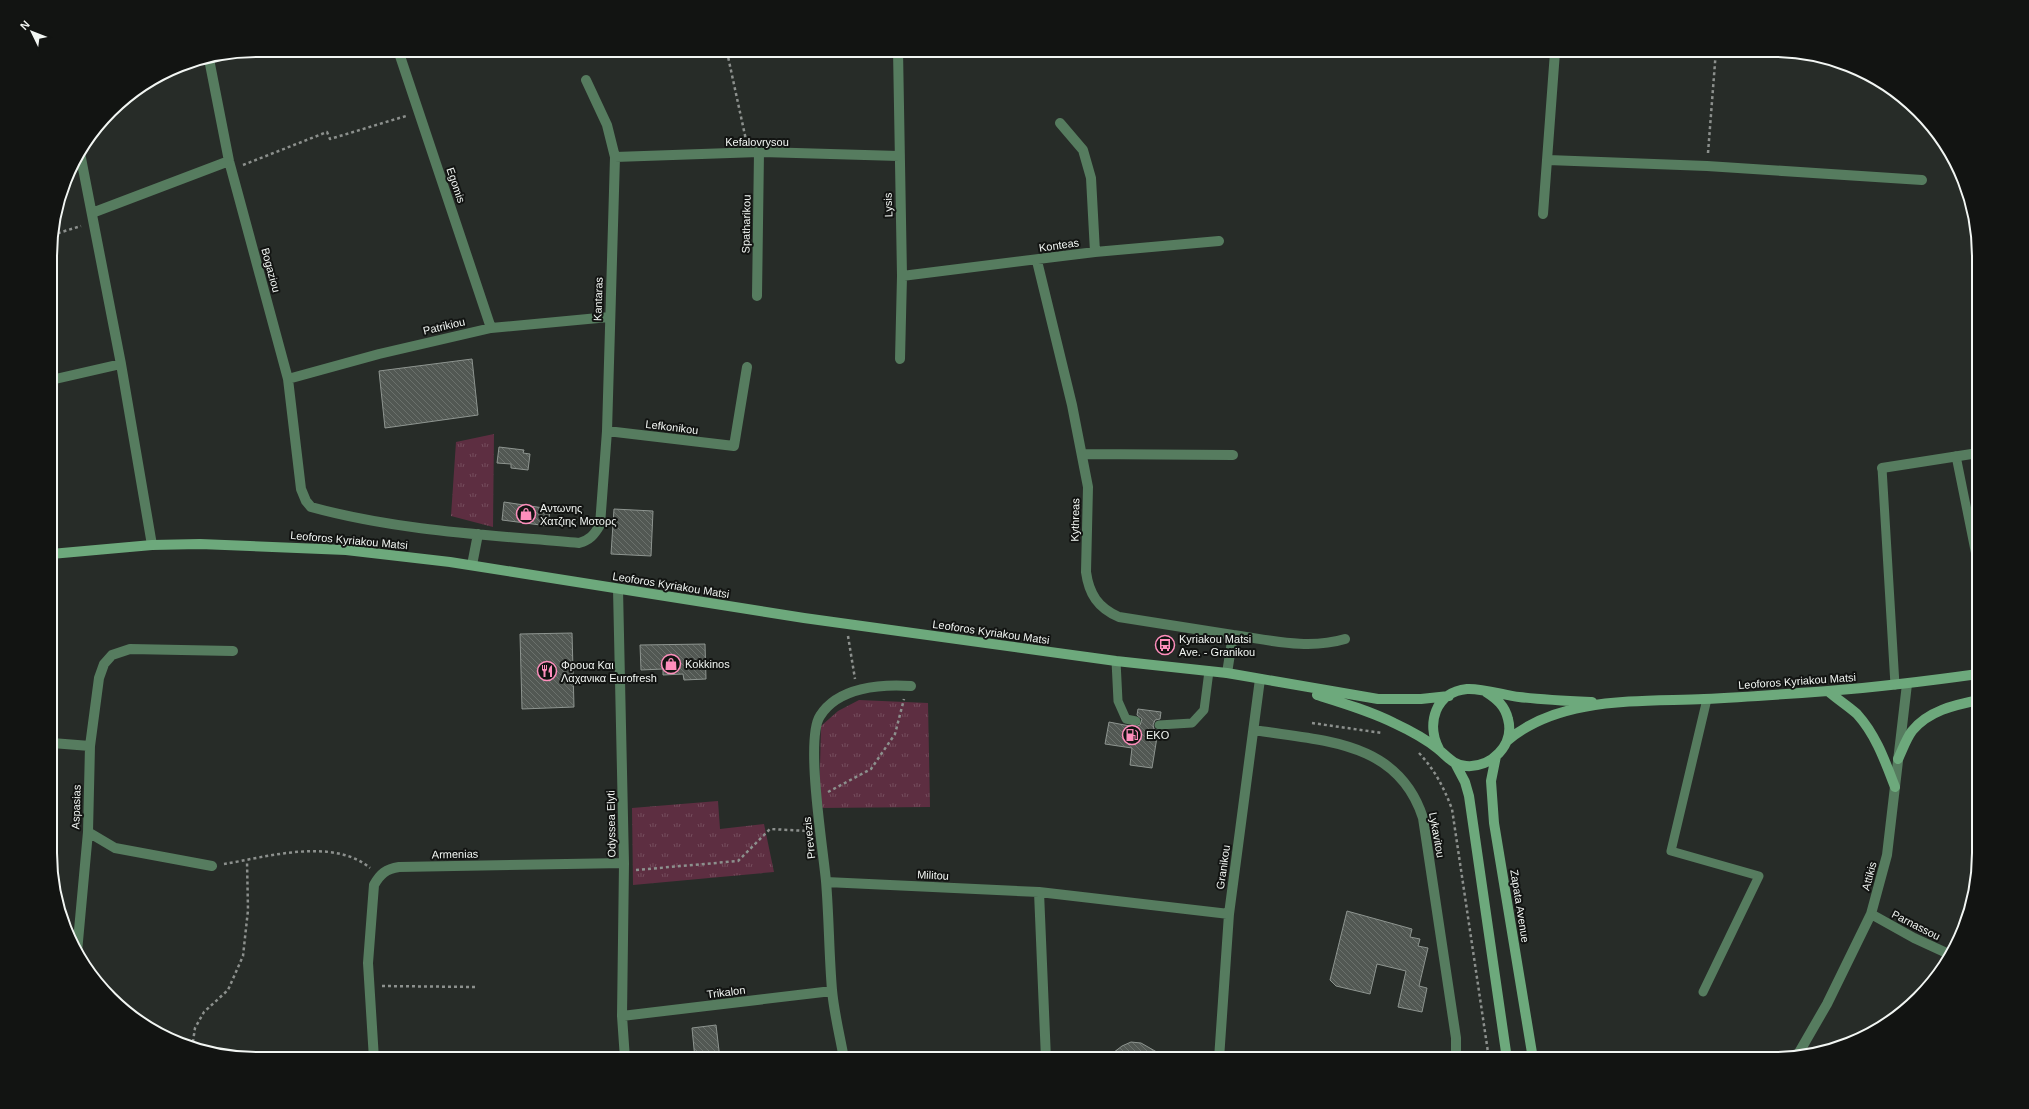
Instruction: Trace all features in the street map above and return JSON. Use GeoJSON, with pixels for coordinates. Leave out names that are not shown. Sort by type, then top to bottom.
{"type":"FeatureCollection","features":[{"type":"Feature","properties":{"kind":"main road","name":"Leoforos Kyriakou Matsi"},"geometry":{"type":"LineString","coordinates":[[57,553],[152,545],[200,544],[346,550],[472,565],[846,624],[1116,661],[1227,673],[1378,699],[1407,700],[1449,696],[1467,689],[1546,700],[1616,703],[1828,691],[1907,684],[1972,675]]}},
{"type":"Feature","properties":{"kind":"main road","name":"Leoforos Kyriakou Matsi"},"geometry":{"type":"LineString","coordinates":[[1285,684],[1352,706],[1388,720],[1439,749],[1446,757],[1455,763],[1466,766],[1477,766],[1487,762],[1496,756],[1507,741],[1523,728],[1546,717],[1580,708],[1616,703]]}},
{"type":"Feature","properties":{"kind":"main road"},"geometry":{"type":"LineString","coordinates":[[1828,691],[1856,713],[1868,728],[1884,758],[1895,787]]}},
{"type":"Feature","properties":{"kind":"main road"},"geometry":{"type":"LineString","coordinates":[[1486,692],[1498,700],[1506,712],[1509,722],[1507,741]]}},
{"type":"Feature","properties":{"kind":"main road","name":"Leoforos Kyriakou Matsi"},"geometry":{"type":"LineString","coordinates":[[1439,749],[1432,730],[1433,720],[1442,702],[1449,696]]}},
{"type":"Feature","properties":{"kind":"main road"},"geometry":{"type":"LineString","coordinates":[[1898,759],[1911,732],[1923,721],[1950,707],[1972,702]]}},
{"type":"Feature","properties":{"kind":"main road","name":"Zapata Avenue"},"geometry":{"type":"LineString","coordinates":[[1496,756],[1491,781],[1494,823],[1532,1052]]}},
{"type":"Feature","properties":{"kind":"main road"},"geometry":{"type":"LineString","coordinates":[[1455,763],[1465,782],[1469,796],[1506,1052]]}},
{"type":"Feature","properties":{"kind":"street","name":"Egomis"},"geometry":{"type":"LineString","coordinates":[[400,57],[491,328]]}},
{"type":"Feature","properties":{"kind":"street","name":"Lysis"},"geometry":{"type":"LineString","coordinates":[[898,57],[902,276],[900,359]]}},
{"type":"Feature","properties":{"kind":"street"},"geometry":{"type":"LineString","coordinates":[[1543,214],[1555,57]]}},
{"type":"Feature","properties":{"kind":"street","name":"Bogaziou"},"geometry":{"type":"LineString","coordinates":[[210,63],[231,165],[288,379],[301,489],[306,501],[312,507],[322,510],[374,521],[478,534]]}},
{"type":"Feature","properties":{"kind":"street","name":"Kantaras"},"geometry":{"type":"LineString","coordinates":[[478,534],[579,543],[587,541],[594,535],[600,525],[607,431],[609,317],[616,157],[607,125],[586,80]]}},
{"type":"Feature","properties":{"kind":"street"},"geometry":{"type":"LineString","coordinates":[[1060,123],[1083,150],[1091,178],[1096,252]]}},
{"type":"Feature","properties":{"kind":"street","name":"Kefalovrysou"},"geometry":{"type":"LineString","coordinates":[[616,157],[754,152],[899,156]]}},
{"type":"Feature","properties":{"kind":"street","name":"Spatharikou"},"geometry":{"type":"LineString","coordinates":[[754,152],[757,296]]}},
{"type":"Feature","properties":{"kind":"street"},"geometry":{"type":"LineString","coordinates":[[1548,160],[1707,166],[1922,180]]}},
{"type":"Feature","properties":{"kind":"street"},"geometry":{"type":"LineString","coordinates":[[82,161],[121,364],[152,545]]}},
{"type":"Feature","properties":{"kind":"street"},"geometry":{"type":"LineString","coordinates":[[93,218],[231,165]]}},
{"type":"Feature","properties":{"kind":"street","name":"Konteas"},"geometry":{"type":"LineString","coordinates":[[902,276],[1037,261],[1096,252],[1219,241]]}},
{"type":"Feature","properties":{"kind":"street","name":"Kythreas"},"geometry":{"type":"LineString","coordinates":[[1037,261],[1072,405],[1088,487],[1086,572],[1088,583],[1099,605],[1107,611],[1132,620],[1304,645],[1330,643],[1345,639]]}},
{"type":"Feature","properties":{"kind":"street","name":"Patrikiou"},"geometry":{"type":"LineString","coordinates":[[288,379],[379,354],[491,328],[609,317]]}},
{"type":"Feature","properties":{"kind":"street"},"geometry":{"type":"LineString","coordinates":[[57,379],[121,364]]}},
{"type":"Feature","properties":{"kind":"street","name":"Lefkonikou"},"geometry":{"type":"LineString","coordinates":[[607,431],[734,446],[747,367]]}},
{"type":"Feature","properties":{"kind":"street"},"geometry":{"type":"LineString","coordinates":[[1082,454],[1233,455]]}},
{"type":"Feature","properties":{"kind":"street"},"geometry":{"type":"LineString","coordinates":[[1882,468],[1972,454]]}},
{"type":"Feature","properties":{"kind":"street"},"geometry":{"type":"LineString","coordinates":[[472,565],[478,534]]}},
{"type":"Feature","properties":{"kind":"street","name":"Odyssea Elyti"},"geometry":{"type":"LineString","coordinates":[[618,589],[624,867],[622,1016],[625,1052]]}},
{"type":"Feature","properties":{"kind":"street"},"geometry":{"type":"LineString","coordinates":[[1227,673],[1233,635]]}},
{"type":"Feature","properties":{"kind":"street","name":"Aspasias"},"geometry":{"type":"LineString","coordinates":[[78,941],[88,832],[90,746],[100,678],[104,664],[112,655],[130,649],[233,651]]}},
{"type":"Feature","properties":{"kind":"street","name":"Granikou"},"geometry":{"type":"LineString","coordinates":[[1219,1052],[1228,914],[1260,679]]}},
{"type":"Feature","properties":{"kind":"street","name":"Attikis"},"geometry":{"type":"LineString","coordinates":[[1801,1050],[1827,1004],[1871,914],[1887,855],[1907,684]]}},
{"type":"Feature","properties":{"kind":"street","name":"Prevezis"},"geometry":{"type":"LineString","coordinates":[[843,1052],[832,991],[826,882],[813,755],[815,725],[820,714],[830,704],[856,691],[884,685],[909,686]]}},
{"type":"Feature","properties":{"kind":"street","name":"Lykavitou"},"geometry":{"type":"LineString","coordinates":[[1254,730],[1342,745],[1367,753],[1394,770],[1415,797],[1423,818],[1456,1038],[1456,1052]]}},
{"type":"Feature","properties":{"kind":"street"},"geometry":{"type":"LineString","coordinates":[[57,743],[90,746]]}},
{"type":"Feature","properties":{"kind":"street"},"geometry":{"type":"LineString","coordinates":[[88,832],[115,848],[212,866]]}},
{"type":"Feature","properties":{"kind":"street","name":"Armenias"},"geometry":{"type":"LineString","coordinates":[[380,876],[389,868],[399,866],[624,867]]}},
{"type":"Feature","properties":{"kind":"street"},"geometry":{"type":"LineString","coordinates":[[374,1052],[368,964],[374,885],[380,876]]}},
{"type":"Feature","properties":{"kind":"street","name":"Militou"},"geometry":{"type":"LineString","coordinates":[[826,882],[1039,892],[1228,914]]}},
{"type":"Feature","properties":{"kind":"street"},"geometry":{"type":"LineString","coordinates":[[1039,892],[1046,1052]]}},
{"type":"Feature","properties":{"kind":"street","name":"Parnassou"},"geometry":{"type":"LineString","coordinates":[[1871,914],[1914,938],[1945,952]]}},
{"type":"Feature","properties":{"kind":"street","name":"Trikalon"},"geometry":{"type":"LineString","coordinates":[[622,1016],[832,991]]}},
{"type":"Feature","properties":{"kind":"lane"},"geometry":{"type":"LineString","coordinates":[[1956,456],[1972,528]]}},
{"type":"Feature","properties":{"kind":"lane"},"geometry":{"type":"LineString","coordinates":[[1882,468],[1895,685]]}},
{"type":"Feature","properties":{"kind":"lane"},"geometry":{"type":"LineString","coordinates":[[1116,661],[1118,701],[1126,719],[1136,721]]}},
{"type":"Feature","properties":{"kind":"lane"},"geometry":{"type":"LineString","coordinates":[[1159,725],[1192,723],[1204,710],[1209,671]]}},
{"type":"Feature","properties":{"kind":"lane"},"geometry":{"type":"LineString","coordinates":[[1703,992],[1759,876],[1671,851],[1707,699]]}},
{"type":"Feature","properties":{"kind":"path"},"geometry":{"type":"LineString","coordinates":[[728,57],[754,152]]}},
{"type":"Feature","properties":{"kind":"path"},"geometry":{"type":"LineString","coordinates":[[1707,166],[1715,57]]}},
{"type":"Feature","properties":{"kind":"path"},"geometry":{"type":"LineString","coordinates":[[231,165],[327,132],[330,139],[418,112]]}},
{"type":"Feature","properties":{"kind":"path"},"geometry":{"type":"LineString","coordinates":[[59,232],[93,218]]}},
{"type":"Feature","properties":{"kind":"path"},"geometry":{"type":"LineString","coordinates":[[846,624],[856,691]]}},
{"type":"Feature","properties":{"kind":"path"},"geometry":{"type":"LineString","coordinates":[[818,798],[871,769],[895,734],[909,686]]}},
{"type":"Feature","properties":{"kind":"path"},"geometry":{"type":"LineString","coordinates":[[1443,786],[1452,809],[1488,1052]]}},
{"type":"Feature","properties":{"kind":"path"},"geometry":{"type":"LineString","coordinates":[[624,867],[738,861],[770,829],[821,831]]}},
{"type":"Feature","properties":{"kind":"path"},"geometry":{"type":"LineString","coordinates":[[212,866],[302,852],[336,852],[360,860],[380,876]]}},
{"type":"Feature","properties":{"kind":"path"},"geometry":{"type":"LineString","coordinates":[[193,1041],[195,1028],[204,1012],[228,990],[243,956],[248,910],[247,861]]}},
{"type":"Feature","properties":{"kind":"path"},"geometry":{"type":"LineString","coordinates":[[370,986],[476,987]]}},
{"type":"Feature","properties":{"kind":"green space"},"geometry":{"type":"Polygon","coordinates":[[[494,434],[493,527],[451,516],[456,442],[494,434]]]}},
{"type":"Feature","properties":{"kind":"green space"},"geometry":{"type":"Polygon","coordinates":[[[859,700],[928,703],[930,807],[819,808],[821,726],[838,711],[859,700]]]}},
{"type":"Feature","properties":{"kind":"green space"},"geometry":{"type":"Polygon","coordinates":[[[718,801],[720,829],[764,824],[774,872],[633,885],[632,808],[718,801]]]}},
{"type":"Feature","properties":{"kind":"building"},"geometry":{"type":"Polygon","coordinates":[[[472,359],[478,415],[385,428],[379,371],[472,359]]]}},
{"type":"Feature","properties":{"kind":"building"},"geometry":{"type":"Polygon","coordinates":[[[499,447],[524,450],[523,453],[530,454],[528,470],[511,468],[511,464],[497,463],[499,447]]]}},
{"type":"Feature","properties":{"kind":"building","name":"Αντωνης Χατζιης Μοτορς"},"geometry":{"type":"Polygon","coordinates":[[[504,502],[550,509],[548,526],[502,520],[504,502]]]}},
{"type":"Feature","properties":{"kind":"building"},"geometry":{"type":"Polygon","coordinates":[[[614,509],[653,511],[651,556],[611,554],[614,509]]]}},
{"type":"Feature","properties":{"kind":"building","name":"Φρουα Και Λαχανικα Eurofresh"},"geometry":{"type":"Polygon","coordinates":[[[572,633],[574,707],[522,709],[520,634],[572,633]]]}},
{"type":"Feature","properties":{"kind":"building","name":"Kokkinos"},"geometry":{"type":"Polygon","coordinates":[[[705,644],[706,679],[684,680],[683,674],[663,675],[663,669],[641,670],[640,645],[705,644]]]}},
{"type":"Feature","properties":{"kind":"building","name":"EKO"},"geometry":{"type":"Polygon","coordinates":[[[1138,709],[1161,712],[1160,719],[1155,720],[1153,725],[1154,729],[1158,731],[1152,768],[1130,765],[1132,748],[1105,744],[1109,722],[1135,727],[1140,725],[1142,719],[1137,715],[1138,709]]]}},
{"type":"Feature","properties":{"kind":"building"},"geometry":{"type":"Polygon","coordinates":[[[1347,911],[1412,929],[1410,937],[1420,939],[1418,946],[1428,948],[1419,986],[1427,988],[1422,1012],[1398,1007],[1406,971],[1377,964],[1370,994],[1336,986],[1330,980],[1347,911]]]}},
{"type":"Feature","properties":{"kind":"building"},"geometry":{"type":"Polygon","coordinates":[[[716,1025],[719,1052],[694,1052],[692,1028],[716,1025]]]}},
{"type":"Feature","properties":{"kind":"building"},"geometry":{"type":"Polygon","coordinates":[[[1131,1042],[1141,1043],[1157,1052],[1114,1052],[1131,1042]]]}},
{"type":"Feature","properties":{"kind":"place","name":"Αντωνης Χατζιης Μοτορς"},"geometry":{"type":"Point","coordinates":[526,514]}},
{"type":"Feature","properties":{"kind":"place","name":"Kyriakou Matsi Ave. - Granikou"},"geometry":{"type":"Point","coordinates":[1165,645]}},
{"type":"Feature","properties":{"kind":"place","name":"Kokkinos"},"geometry":{"type":"Point","coordinates":[671,664]}},
{"type":"Feature","properties":{"kind":"place","name":"Φρουα Και Λαχανικα Eurofresh"},"geometry":{"type":"Point","coordinates":[547,671]}},
{"type":"Feature","properties":{"kind":"place","name":"EKO"},"geometry":{"type":"Point","coordinates":[1132,735]}}]}
